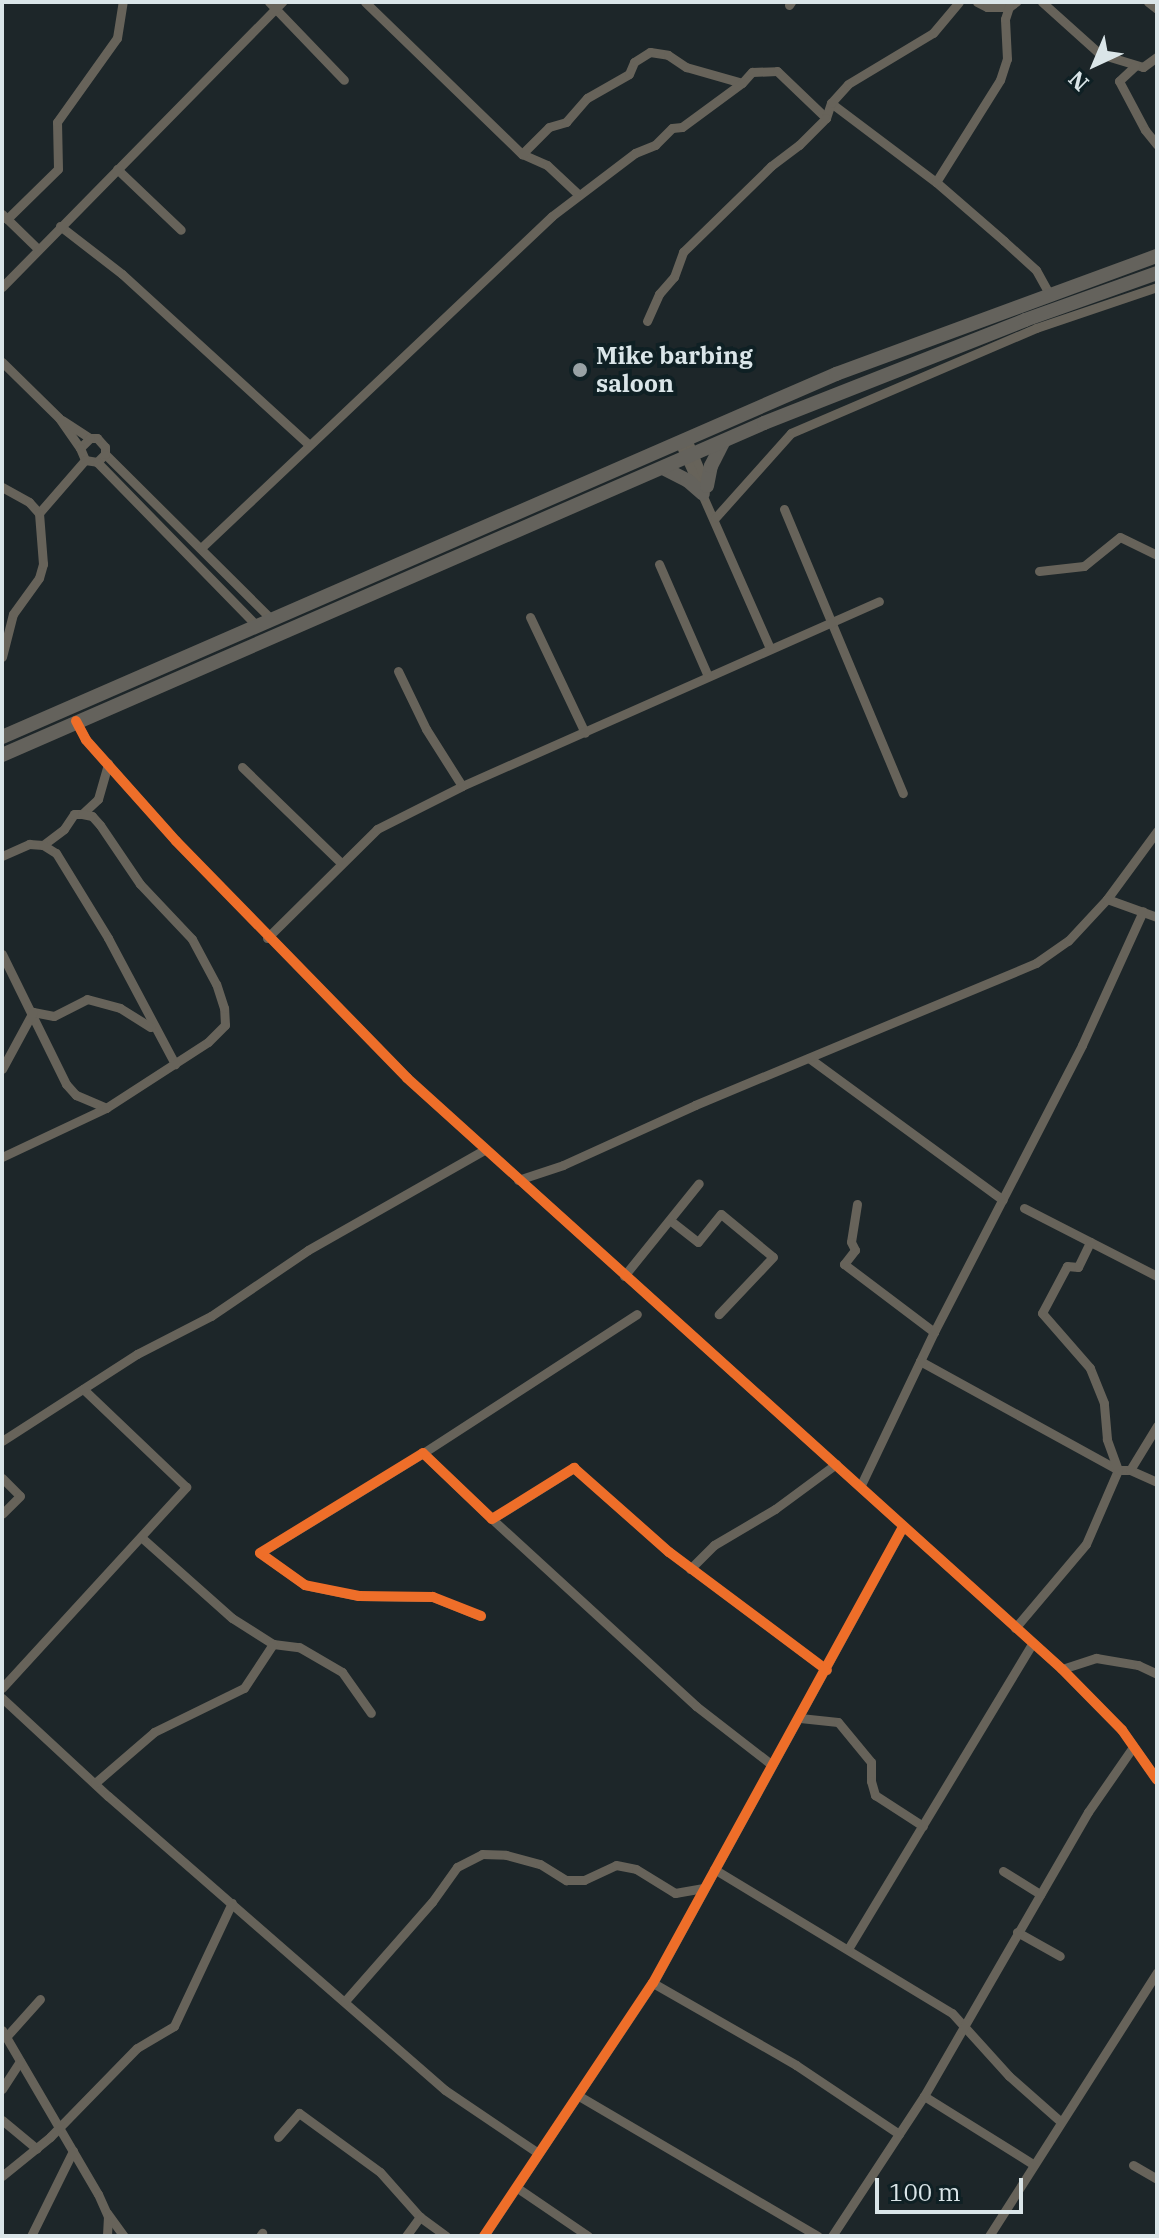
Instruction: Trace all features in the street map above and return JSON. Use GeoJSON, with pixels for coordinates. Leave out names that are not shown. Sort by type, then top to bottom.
{"type":"FeatureCollection","features":[{"type":"Feature","properties":{"kind":"highway"},"geometry":{"type":"LineString","coordinates":[[2,737],[836,374],[1157,256]]}},
{"type":"Feature","properties":{"kind":"highway"},"geometry":{"type":"LineString","coordinates":[[2,755],[724,441],[1025,320],[1157,273]]}},
{"type":"Feature","properties":{"kind":"highway"},"geometry":{"type":"LineString","coordinates":[[663,468],[705,490],[711,466],[724,441]]}},
{"type":"Feature","properties":{"kind":"street"},"geometry":{"type":"LineString","coordinates":[[38,249],[5,217],[58,169],[57,122],[117,38],[123,2]]}},
{"type":"Feature","properties":{"kind":"street"},"geometry":{"type":"LineString","coordinates":[[365,2],[522,154],[547,165],[579,195]]}},
{"type":"Feature","properties":{"kind":"street"},"geometry":{"type":"LineString","coordinates":[[647,321],[659,294],[674,277],[683,252],[771,166],[826,118],[831,103],[848,84],[933,33],[959,2]]}},
{"type":"Feature","properties":{"kind":"street"},"geometry":{"type":"LineString","coordinates":[[977,2],[987,7],[1012,5]]}},
{"type":"Feature","properties":{"kind":"street"},"geometry":{"type":"LineString","coordinates":[[1042,2],[1100,54],[1143,67],[1157,57]]}},
{"type":"Feature","properties":{"kind":"street"},"geometry":{"type":"LineString","coordinates":[[1148,2],[1155,12]]}},
{"type":"Feature","properties":{"kind":"street"},"geometry":{"type":"LineString","coordinates":[[2,287],[276,4],[344,80]]}},
{"type":"Feature","properties":{"kind":"street"},"geometry":{"type":"LineString","coordinates":[[936,182],[1000,80],[1007,56],[1005,19],[1012,5]]}},
{"type":"Feature","properties":{"kind":"street"},"geometry":{"type":"LineString","coordinates":[[522,154],[549,127],[566,122],[587,98],[629,74],[634,62],[650,52],[668,55],[686,67],[742,83]]}},
{"type":"Feature","properties":{"kind":"street"},"geometry":{"type":"LineString","coordinates":[[1135,66],[1119,81],[1145,130],[1157,145]]}},
{"type":"Feature","properties":{"kind":"street"},"geometry":{"type":"LineString","coordinates":[[201,548],[513,251],[579,195],[742,83],[752,72],[777,71],[826,118]]}},
{"type":"Feature","properties":{"kind":"street"},"geometry":{"type":"LineString","coordinates":[[831,103],[936,182],[1030,264],[1050,295]]}},
{"type":"Feature","properties":{"kind":"street"},"geometry":{"type":"LineString","coordinates":[[117,169],[181,230]]}},
{"type":"Feature","properties":{"kind":"street"},"geometry":{"type":"LineString","coordinates":[[60,226],[122,274],[309,445]]}},
{"type":"Feature","properties":{"kind":"street"},"geometry":{"type":"LineString","coordinates":[[713,514],[791,433],[1036,328],[1157,287]]}},
{"type":"Feature","properties":{"kind":"street"},"geometry":{"type":"LineString","coordinates":[[2,362],[59,418],[85,460]]}},
{"type":"Feature","properties":{"kind":"street"},"geometry":{"type":"LineString","coordinates":[[59,418],[90,438],[102,441],[105,454],[270,618]]}},
{"type":"Feature","properties":{"kind":"street"},"geometry":{"type":"LineString","coordinates":[[80,448],[90,438]]}},
{"type":"Feature","properties":{"kind":"street"},"geometry":{"type":"LineString","coordinates":[[683,440],[770,648]]}},
{"type":"Feature","properties":{"kind":"street"},"geometry":{"type":"LineString","coordinates":[[97,462],[105,454]]}},
{"type":"Feature","properties":{"kind":"street"},"geometry":{"type":"LineString","coordinates":[[85,460],[97,462],[256,625]]}},
{"type":"Feature","properties":{"kind":"street"},"geometry":{"type":"LineString","coordinates":[[39,513],[85,460]]}},
{"type":"Feature","properties":{"kind":"street"},"geometry":{"type":"LineString","coordinates":[[2,487],[29,502],[39,513],[43,564],[39,578],[13,614],[2,657]]}},
{"type":"Feature","properties":{"kind":"street"},"geometry":{"type":"LineString","coordinates":[[784,509],[903,793]]}},
{"type":"Feature","properties":{"kind":"street"},"geometry":{"type":"LineString","coordinates":[[1039,571],[1084,566],[1120,537],[1157,555]]}},
{"type":"Feature","properties":{"kind":"street"},"geometry":{"type":"LineString","coordinates":[[659,564],[707,674]]}},
{"type":"Feature","properties":{"kind":"street"},"geometry":{"type":"LineString","coordinates":[[267,938],[377,829],[462,786],[585,733],[707,674],[765,654],[770,648],[879,601]]}},
{"type":"Feature","properties":{"kind":"street"},"geometry":{"type":"LineString","coordinates":[[530,617],[585,733]]}},
{"type":"Feature","properties":{"kind":"street"},"geometry":{"type":"LineString","coordinates":[[398,671],[426,729],[462,786]]}},
{"type":"Feature","properties":{"kind":"street"},"geometry":{"type":"LineString","coordinates":[[76,721],[86,740],[267,938],[484,1150],[1062,1669],[1122,1730],[1157,1780]]}},
{"type":"Feature","properties":{"kind":"street"},"geometry":{"type":"LineString","coordinates":[[82,814],[98,799],[108,763]]}},
{"type":"Feature","properties":{"kind":"street"},"geometry":{"type":"LineString","coordinates":[[242,767],[341,863]]}},
{"type":"Feature","properties":{"kind":"street"},"geometry":{"type":"LineString","coordinates":[[2,1157],[106,1108],[220,1033],[225,1025],[224,1008],[216,984],[192,939],[140,884],[92,816],[74,814],[64,829],[43,845]]}},
{"type":"Feature","properties":{"kind":"street"},"geometry":{"type":"LineString","coordinates":[[518,1180],[563,1165],[1053,954],[1107,899],[1157,831]]}},
{"type":"Feature","properties":{"kind":"street"},"geometry":{"type":"LineString","coordinates":[[2,856],[29,844],[43,845],[56,853],[108,938],[175,1064]]}},
{"type":"Feature","properties":{"kind":"street"},"geometry":{"type":"LineString","coordinates":[[1107,899],[1157,917]]}},
{"type":"Feature","properties":{"kind":"street"},"geometry":{"type":"LineString","coordinates":[[860,1487],[934,1332],[1082,1045],[1143,911]]}},
{"type":"Feature","properties":{"kind":"street"},"geometry":{"type":"LineString","coordinates":[[2,954],[66,1084],[76,1095],[106,1108]]}},
{"type":"Feature","properties":{"kind":"street"},"geometry":{"type":"LineString","coordinates":[[33,1012],[54,1016],[87,999],[120,1008],[154,1029]]}},
{"type":"Feature","properties":{"kind":"street"},"geometry":{"type":"LineString","coordinates":[[2,1069],[33,1012]]}},
{"type":"Feature","properties":{"kind":"street"},"geometry":{"type":"LineString","coordinates":[[809,1058],[1003,1200]]}},
{"type":"Feature","properties":{"kind":"street"},"geometry":{"type":"LineString","coordinates":[[2,1441],[137,1354],[211,1316],[308,1250],[484,1150]]}},
{"type":"Feature","properties":{"kind":"street"},"geometry":{"type":"LineString","coordinates":[[624,1276],[699,1183]]}},
{"type":"Feature","properties":{"kind":"street"},"geometry":{"type":"LineString","coordinates":[[857,1204],[851,1242],[855,1250],[844,1264],[934,1332]]}},
{"type":"Feature","properties":{"kind":"street"},"geometry":{"type":"LineString","coordinates":[[1024,1208],[1157,1276]]}},
{"type":"Feature","properties":{"kind":"street"},"geometry":{"type":"LineString","coordinates":[[671,1221],[698,1242],[721,1214],[773,1257],[719,1314]]}},
{"type":"Feature","properties":{"kind":"street"},"geometry":{"type":"LineString","coordinates":[[1015,1628],[1086,1544],[1118,1470],[1107,1439],[1104,1403],[1090,1368],[1042,1313],[1067,1266],[1078,1267],[1090,1242]]}},
{"type":"Feature","properties":{"kind":"street"},"geometry":{"type":"LineString","coordinates":[[481,1616],[433,1597],[359,1596],[305,1585],[260,1553],[423,1453],[637,1314]]}},
{"type":"Feature","properties":{"kind":"street"},"geometry":{"type":"LineString","coordinates":[[920,1361],[1118,1470],[1130,1470],[1157,1482]]}},
{"type":"Feature","properties":{"kind":"street"},"geometry":{"type":"LineString","coordinates":[[2,1688],[186,1487],[83,1389]]}},
{"type":"Feature","properties":{"kind":"street"},"geometry":{"type":"LineString","coordinates":[[1130,1470],[1157,1426]]}},
{"type":"Feature","properties":{"kind":"street"},"geometry":{"type":"LineString","coordinates":[[423,1453],[696,1706],[772,1765]]}},
{"type":"Feature","properties":{"kind":"street"},"geometry":{"type":"LineString","coordinates":[[690,1569],[714,1545],[775,1509],[836,1464]]}},
{"type":"Feature","properties":{"kind":"street"},"geometry":{"type":"LineString","coordinates":[[492,1519],[574,1468],[690,1569],[827,1670]]}},
{"type":"Feature","properties":{"kind":"street"},"geometry":{"type":"LineString","coordinates":[[2,1478],[20,1496],[2,1514]]}},
{"type":"Feature","properties":{"kind":"street"},"geometry":{"type":"LineString","coordinates":[[484,2236],[653,1983],[903,1527]]}},
{"type":"Feature","properties":{"kind":"street"},"geometry":{"type":"LineString","coordinates":[[141,1537],[232,1618],[273,1644],[299,1647],[342,1672],[371,1713]]}},
{"type":"Feature","properties":{"kind":"street"},"geometry":{"type":"LineString","coordinates":[[95,1783],[154,1732],[244,1688],[273,1644]]}},
{"type":"Feature","properties":{"kind":"street"},"geometry":{"type":"LineString","coordinates":[[848,1949],[1032,1644]]}},
{"type":"Feature","properties":{"kind":"street"},"geometry":{"type":"LineString","coordinates":[[1062,1669],[1096,1658],[1138,1665],[1157,1674]]}},
{"type":"Feature","properties":{"kind":"street"},"geometry":{"type":"LineString","coordinates":[[2,1698],[445,2090],[538,2153]]}},
{"type":"Feature","properties":{"kind":"street"},"geometry":{"type":"LineString","coordinates":[[800,1718],[838,1722],[871,1762],[875,1795],[923,1826]]}},
{"type":"Feature","properties":{"kind":"street"},"geometry":{"type":"LineString","coordinates":[[832,2236],[924,2096],[1088,1812],[1133,1747]]}},
{"type":"Feature","properties":{"kind":"street"},"geometry":{"type":"LineString","coordinates":[[345,2001],[432,1902],[457,1867],[482,1854],[506,1855],[540,1864],[566,1880],[584,1880],[616,1865],[636,1869],[675,1893],[704,1888]]}},
{"type":"Feature","properties":{"kind":"street"},"geometry":{"type":"LineString","coordinates":[[714,1869],[952,2013],[1009,2076],[1061,2122]]}},
{"type":"Feature","properties":{"kind":"street"},"geometry":{"type":"LineString","coordinates":[[1003,1871],[1040,1894]]}},
{"type":"Feature","properties":{"kind":"street"},"geometry":{"type":"LineString","coordinates":[[2,2176],[37,2149],[137,2048],[159,2038],[174,2026],[232,1903]]}},
{"type":"Feature","properties":{"kind":"street"},"geometry":{"type":"LineString","coordinates":[[1017,1932],[1060,1956]]}},
{"type":"Feature","properties":{"kind":"street"},"geometry":{"type":"LineString","coordinates":[[989,2236],[1157,1972]]}},
{"type":"Feature","properties":{"kind":"street"},"geometry":{"type":"LineString","coordinates":[[653,1983],[796,2065],[899,2134]]}},
{"type":"Feature","properties":{"kind":"street"},"geometry":{"type":"LineString","coordinates":[[40,1999],[4,2033],[107,2213],[124,2236]]}},
{"type":"Feature","properties":{"kind":"street"},"geometry":{"type":"LineString","coordinates":[[2,2089],[20,2061]]}},
{"type":"Feature","properties":{"kind":"street"},"geometry":{"type":"LineString","coordinates":[[579,2096],[818,2236]]}},
{"type":"Feature","properties":{"kind":"street"},"geometry":{"type":"LineString","coordinates":[[924,2096],[1033,2164]]}},
{"type":"Feature","properties":{"kind":"street"},"geometry":{"type":"LineString","coordinates":[[278,2137],[299,2113],[380,2172],[420,2217],[446,2236]]}},
{"type":"Feature","properties":{"kind":"street"},"geometry":{"type":"LineString","coordinates":[[2,2120],[37,2149]]}},
{"type":"Feature","properties":{"kind":"street"},"geometry":{"type":"LineString","coordinates":[[31,2236],[73,2151]]}},
{"type":"Feature","properties":{"kind":"street"},"geometry":{"type":"LineString","coordinates":[[1133,2165],[1157,2179]]}},
{"type":"Feature","properties":{"kind":"street"},"geometry":{"type":"LineString","coordinates":[[516,2187],[588,2236]]}},
{"type":"Feature","properties":{"kind":"street"},"geometry":{"type":"LineString","coordinates":[[107,2213],[107,2236]]}},
{"type":"Feature","properties":{"kind":"street"},"geometry":{"type":"LineString","coordinates":[[406,2236],[420,2217]]}},
{"type":"Feature","properties":{"kind":"cycle path"},"geometry":{"type":"LineString","coordinates":[[76,721],[86,740],[176,841],[407,1078],[1062,1669],[1122,1730],[1157,1780]]}},
{"type":"Feature","properties":{"kind":"cycle path"},"geometry":{"type":"LineString","coordinates":[[481,1616],[433,1597],[359,1596],[305,1585],[260,1553],[423,1453],[492,1519],[574,1468],[669,1552],[827,1670]]}},
{"type":"Feature","properties":{"kind":"cycle path"},"geometry":{"type":"LineString","coordinates":[[484,2236],[653,1983],[903,1527]]}},
{"type":"Feature","properties":{"kind":"place","name":"Mike barbing saloon"},"geometry":{"type":"Point","coordinates":[580,370]}}]}
